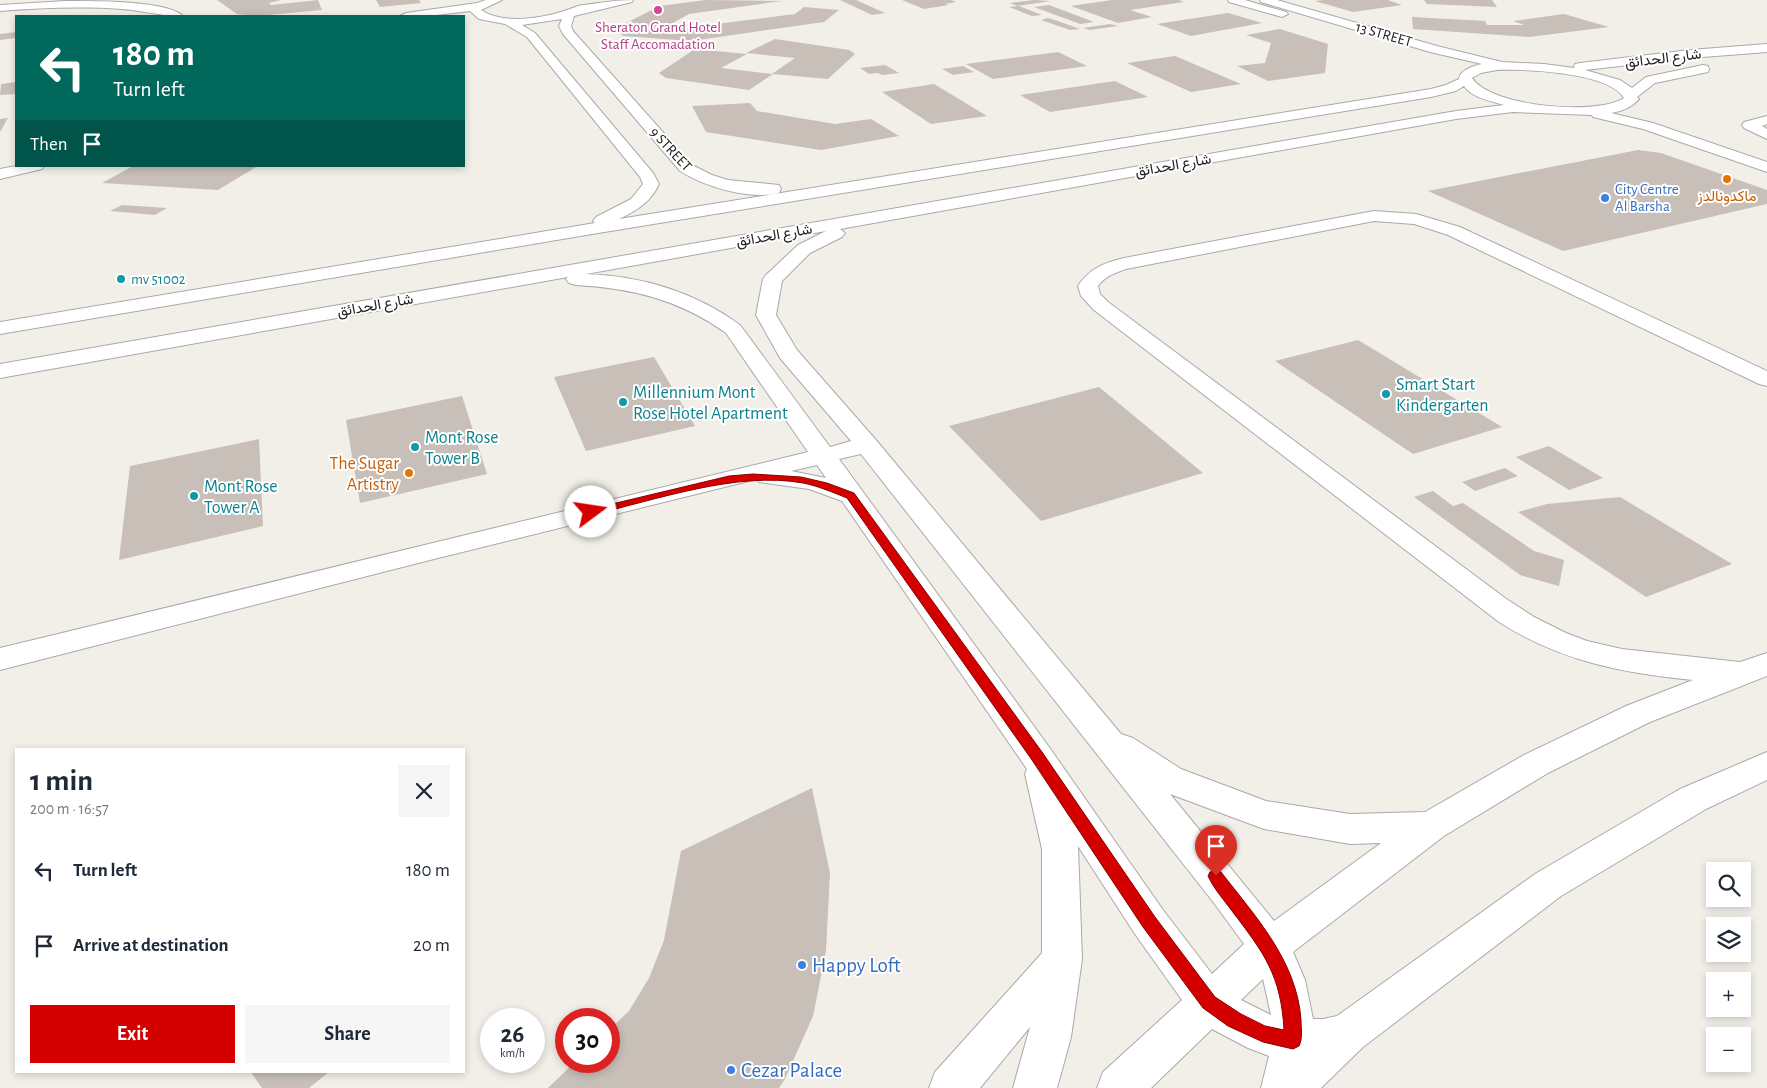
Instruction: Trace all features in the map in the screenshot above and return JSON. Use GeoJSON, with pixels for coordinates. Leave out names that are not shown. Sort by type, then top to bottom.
{"type":"FeatureCollection","features":[{"type":"Feature","properties":{"kind":"street"},"geometry":{"type":"LineString","coordinates":[[29,5],[44,0]]}},
{"type":"Feature","properties":{"kind":"street"},"geometry":{"type":"LineString","coordinates":[[413,15],[479,6],[497,0]]}},
{"type":"Feature","properties":{"kind":"street"},"geometry":{"type":"LineString","coordinates":[[465,19],[529,20],[577,8],[628,0]]}},
{"type":"Feature","properties":{"kind":"street","name":"13 STREET"},"geometry":{"type":"LineString","coordinates":[[1233,0],[1412,52],[1461,72],[1470,87],[1493,98],[1548,109]]}},
{"type":"Feature","properties":{"kind":"street","name":"13 STREET"},"geometry":{"type":"LineString","coordinates":[[1265,0],[1434,49],[1504,66]]}},
{"type":"Feature","properties":{"kind":"street"},"geometry":{"type":"LineString","coordinates":[[0,8],[74,1],[144,3],[162,7],[177,15]]}},
{"type":"Feature","properties":{"kind":"street"},"geometry":{"type":"LineString","coordinates":[[479,6],[476,11],[479,15],[490,19]]}},
{"type":"Feature","properties":{"kind":"street","name":"9 STREET"},"geometry":{"type":"LineString","coordinates":[[577,8],[566,20],[567,32],[686,168],[697,176],[737,187],[834,190]]}},
{"type":"Feature","properties":{"kind":"street","name":"9 STREET"},"geometry":{"type":"LineString","coordinates":[[507,21],[531,34],[647,176],[651,184],[648,193],[638,202],[586,230]]}},
{"type":"Feature","properties":{"kind":"street","name":"شارع الحدائق"},"geometry":{"type":"LineString","coordinates":[[1558,69],[1690,54],[1767,48]]}},
{"type":"Feature","properties":{"kind":"street","name":"شارع الحدائق"},"geometry":{"type":"LineString","coordinates":[[1587,111],[1638,104],[1644,84],[1659,77],[1767,58]]}},
{"type":"Feature","properties":{"kind":"street"},"geometry":{"type":"LineString","coordinates":[[1504,66],[1558,69],[1607,80],[1619,85],[1638,104],[1758,149]]}},
{"type":"Feature","properties":{"kind":"street","name":"شارع الحدائق"},"geometry":{"type":"LineString","coordinates":[[0,328],[586,230],[1431,93],[1451,88],[1461,72],[1504,66]]}},
{"type":"Feature","properties":{"kind":"street","name":"شارع الحدائق"},"geometry":{"type":"LineString","coordinates":[[0,371],[1456,115],[1513,108],[1548,109]]}},
{"type":"Feature","properties":{"kind":"street"},"geometry":{"type":"LineString","coordinates":[[1548,109],[1587,111],[1655,129],[1767,168]]}},
{"type":"Feature","properties":{"kind":"street"},"geometry":{"type":"LineString","coordinates":[[1767,120],[1749,125],[1767,135]]}},
{"type":"Feature","properties":{"kind":"street"},"geometry":{"type":"LineString","coordinates":[[0,174],[32,167]]}},
{"type":"Feature","properties":{"kind":"street"},"geometry":{"type":"LineString","coordinates":[[1753,669],[1631,662],[1594,654],[1556,641],[1523,624],[1495,605],[1101,306],[1091,296],[1088,286],[1094,276],[1124,264],[1365,218],[1394,216],[1409,218],[1437,224],[1454,231],[1767,379]]}},
{"type":"Feature","properties":{"kind":"street"},"geometry":{"type":"LineString","coordinates":[[862,220],[804,249],[773,279],[766,315],[788,353],[866,445],[1094,729],[1228,891],[1269,947],[1283,977],[1291,1008],[1293,1040],[1289,1069],[1283,1088]]}},
{"type":"Feature","properties":{"kind":"street"},"geometry":{"type":"LineString","coordinates":[[532,277],[594,280],[649,289],[697,306],[734,329],[850,496],[1037,756],[1149,922],[1209,1003],[1235,1020],[1263,1034],[1293,1040],[1323,1040],[1348,1033]]}},
{"type":"Feature","properties":{"kind":"street"},"geometry":{"type":"LineString","coordinates":[[0,659],[434,550],[866,445]]}},
{"type":"Feature","properties":{"kind":"street"},"geometry":{"type":"LineString","coordinates":[[729,479],[778,477],[801,480],[823,485],[850,496]]}},
{"type":"Feature","properties":{"kind":"street"},"geometry":{"type":"LineString","coordinates":[[1119,1088],[1269,947],[1431,826],[1536,764],[1638,714],[1753,669]]}},
{"type":"Feature","properties":{"kind":"street"},"geometry":{"type":"LineString","coordinates":[[1094,729],[1169,779],[1264,815],[1350,829],[1431,826]]}},
{"type":"Feature","properties":{"kind":"street"},"geometry":{"type":"LineString","coordinates":[[1035,1088],[1050,1037],[1062,959],[1060,849],[1037,756]]}},
{"type":"Feature","properties":{"kind":"street"},"geometry":{"type":"LineString","coordinates":[[1289,1088],[1348,1033],[1548,885],[1693,799],[1767,765]]}},
{"type":"Feature","properties":{"kind":"street"},"geometry":{"type":"LineString","coordinates":[[951,1088],[1062,959]]}},
{"type":"Feature","properties":{"kind":"building"},"geometry":{"type":"Polygon","coordinates":[[[217,0],[281,0],[269,3],[271,5],[318,0],[322,10],[268,15],[237,14],[217,0]]]}},
{"type":"Feature","properties":{"kind":"building"},"geometry":{"type":"Polygon","coordinates":[[[376,0],[419,0],[421,3],[380,7],[376,0]]]}},
{"type":"Feature","properties":{"kind":"building"},"geometry":{"type":"Polygon","coordinates":[[[705,0],[782,1],[689,14],[658,31],[679,33],[693,27],[795,14],[804,7],[839,10],[824,22],[691,41],[623,36],[616,28],[660,6],[705,0]]]}},
{"type":"Feature","properties":{"kind":"building"},"geometry":{"type":"Polygon","coordinates":[[[840,0],[856,0],[885,13],[872,15],[840,0]]]}},
{"type":"Feature","properties":{"kind":"building"},"geometry":{"type":"Polygon","coordinates":[[[902,0],[951,0],[956,2],[924,9],[902,0]]]}},
{"type":"Feature","properties":{"kind":"building"},"geometry":{"type":"Polygon","coordinates":[[[1034,0],[1051,1],[1017,6],[1010,3],[1034,0]]]}},
{"type":"Feature","properties":{"kind":"building"},"geometry":{"type":"Polygon","coordinates":[[[1112,0],[1179,0],[1184,2],[1130,10],[1152,17],[1118,23],[1071,6],[1112,0]]]}},
{"type":"Feature","properties":{"kind":"building"},"geometry":{"type":"Polygon","coordinates":[[[1388,0],[1402,5],[1353,12],[1315,1],[1388,0]]]}},
{"type":"Feature","properties":{"kind":"building"},"geometry":{"type":"Polygon","coordinates":[[[1424,0],[1492,0],[1497,7],[1427,4],[1424,0]]]}},
{"type":"Feature","properties":{"kind":"building"},"geometry":{"type":"Polygon","coordinates":[[[1049,5],[1094,22],[1080,24],[1034,7],[1049,5]]]}},
{"type":"Feature","properties":{"kind":"building"},"geometry":{"type":"Polygon","coordinates":[[[1019,6],[1042,15],[1032,16],[1009,7],[1019,6]]]}},
{"type":"Feature","properties":{"kind":"building"},"geometry":{"type":"Polygon","coordinates":[[[1228,13],[1262,23],[1191,36],[1157,24],[1228,13]]]}},
{"type":"Feature","properties":{"kind":"building"},"geometry":{"type":"Polygon","coordinates":[[[1564,14],[1609,27],[1529,37],[1413,29],[1412,17],[1485,21],[1487,25],[1524,25],[1513,21],[1564,14]]]}},
{"type":"Feature","properties":{"kind":"building"},"geometry":{"type":"Polygon","coordinates":[[[1048,18],[1080,29],[1070,30],[1041,20],[1048,18]]]}},
{"type":"Feature","properties":{"kind":"building"},"geometry":{"type":"Polygon","coordinates":[[[1110,24],[1118,26],[1090,30],[1083,28],[1110,24]]]}},
{"type":"Feature","properties":{"kind":"building"},"geometry":{"type":"Polygon","coordinates":[[[1280,29],[1328,44],[1325,73],[1268,81],[1237,66],[1265,63],[1271,43],[1246,35],[1280,29]]]}},
{"type":"Feature","properties":{"kind":"building"},"geometry":{"type":"Polygon","coordinates":[[[15,32],[15,38],[0,40],[0,34],[15,32]]]}},
{"type":"Feature","properties":{"kind":"building"},"geometry":{"type":"Polygon","coordinates":[[[775,39],[849,50],[855,54],[828,79],[772,74],[795,58],[746,53],[775,39]]]}},
{"type":"Feature","properties":{"kind":"building"},"geometry":{"type":"Polygon","coordinates":[[[695,49],[747,54],[721,68],[773,74],[749,90],[666,78],[659,73],[695,49]]]}},
{"type":"Feature","properties":{"kind":"building"},"geometry":{"type":"Polygon","coordinates":[[[1058,52],[1087,66],[993,79],[966,64],[1058,52]]]}},
{"type":"Feature","properties":{"kind":"building"},"geometry":{"type":"Polygon","coordinates":[[[1175,56],[1241,84],[1191,92],[1127,63],[1175,56]]]}},
{"type":"Feature","properties":{"kind":"building"},"geometry":{"type":"Polygon","coordinates":[[[885,65],[899,73],[869,74],[860,68],[885,65]]]}},
{"type":"Feature","properties":{"kind":"building"},"geometry":{"type":"Polygon","coordinates":[[[963,66],[974,72],[953,75],[942,69],[963,66]]]}},
{"type":"Feature","properties":{"kind":"building"},"geometry":{"type":"Polygon","coordinates":[[[1115,81],[1148,97],[1050,112],[1020,95],[1115,81]]]}},
{"type":"Feature","properties":{"kind":"building"},"geometry":{"type":"Polygon","coordinates":[[[15,82],[15,94],[0,95],[1,84],[15,82]]]}},
{"type":"Feature","properties":{"kind":"building"},"geometry":{"type":"Polygon","coordinates":[[[934,84],[987,116],[931,124],[882,92],[934,84]]]}},
{"type":"Feature","properties":{"kind":"building"},"geometry":{"type":"Polygon","coordinates":[[[750,103],[757,111],[835,124],[871,119],[899,136],[821,150],[706,132],[692,106],[750,103]]]}},
{"type":"Feature","properties":{"kind":"building"},"geometry":{"type":"Polygon","coordinates":[[[8,118],[0,132],[0,119],[8,118]]]}},
{"type":"Feature","properties":{"kind":"building","name":"City Centre Al Barsha"},"geometry":{"type":"Polygon","coordinates":[[[1638,150],[1661,153],[1767,190],[1767,204],[1563,251],[1428,191],[1638,150]]]}},
{"type":"Feature","properties":{"kind":"building"},"geometry":{"type":"Polygon","coordinates":[[[131,167],[256,167],[218,190],[102,183],[131,167]]]}},
{"type":"Feature","properties":{"kind":"building"},"geometry":{"type":"Polygon","coordinates":[[[122,205],[167,208],[155,215],[110,211],[122,205]]]}},
{"type":"Feature","properties":{"kind":"building","name":"Smart Start Kindergarten"},"geometry":{"type":"Polygon","coordinates":[[[1358,340],[1502,427],[1413,454],[1275,361],[1358,340]]]}},
{"type":"Feature","properties":{"kind":"building","name":"Millennium Mont Rose Hotel Apartment"},"geometry":{"type":"Polygon","coordinates":[[[654,357],[695,426],[586,451],[554,377],[654,357]]]}},
{"type":"Feature","properties":{"kind":"building"},"geometry":{"type":"Polygon","coordinates":[[[1099,387],[1203,473],[1041,521],[949,426],[1099,387]]]}},
{"type":"Feature","properties":{"kind":"building","name":"Mont Rose Tower B"},"geometry":{"type":"Polygon","coordinates":[[[462,396],[487,474],[360,503],[346,420],[462,396]]]}},
{"type":"Feature","properties":{"kind":"building","name":"Mont Rose Tower A"},"geometry":{"type":"Polygon","coordinates":[[[259,439],[263,526],[119,560],[130,466],[259,439]]]}},
{"type":"Feature","properties":{"kind":"building"},"geometry":{"type":"Polygon","coordinates":[[[1549,446],[1603,478],[1569,490],[1516,457],[1549,446]]]}},
{"type":"Feature","properties":{"kind":"building"},"geometry":{"type":"Polygon","coordinates":[[[1505,468],[1518,476],[1475,491],[1462,482],[1505,468]]]}},
{"type":"Feature","properties":{"kind":"building"},"geometry":{"type":"Polygon","coordinates":[[[1433,491],[1453,506],[1463,503],[1534,551],[1564,560],[1559,586],[1520,575],[1414,497],[1433,491]]]}},
{"type":"Feature","properties":{"kind":"building"},"geometry":{"type":"Polygon","coordinates":[[[1620,497],[1732,564],[1646,597],[1518,512],[1547,504],[1620,497]]]}},
{"type":"Feature","properties":{"kind":"building"},"geometry":{"type":"Polygon","coordinates":[[[812,788],[830,873],[826,951],[813,1016],[785,1079],[779,1088],[548,1088],[564,1073],[620,1073],[620,1020],[629,1011],[649,978],[664,940],[681,851],[812,788]]]}},
{"type":"Feature","properties":{"kind":"building"},"geometry":{"type":"Polygon","coordinates":[[[251,1073],[328,1073],[309,1088],[262,1088],[251,1073]]]}},
{"type":"Feature","properties":{"kind":"place","name":"Sheraton Grand Hotel Staff Accomadation"},"geometry":{"type":"Point","coordinates":[658,10]}},
{"type":"Feature","properties":{"kind":"place","name":"ماكدونالدز"},"geometry":{"type":"Point","coordinates":[1727,179]}},
{"type":"Feature","properties":{"kind":"place","name":"City Centre Al Barsha"},"geometry":{"type":"Point","coordinates":[1605,198]}},
{"type":"Feature","properties":{"kind":"place","name":"mv 51002"},"geometry":{"type":"Point","coordinates":[121,279]}},
{"type":"Feature","properties":{"kind":"place","name":"Smart Start Kindergarten"},"geometry":{"type":"Point","coordinates":[1386,394]}},
{"type":"Feature","properties":{"kind":"place","name":"Millennium Mont Rose Hotel Apartment"},"geometry":{"type":"Point","coordinates":[623,402]}},
{"type":"Feature","properties":{"kind":"place","name":"Mont Rose Tower B"},"geometry":{"type":"Point","coordinates":[415,447]}},
{"type":"Feature","properties":{"kind":"place","name":"The Sugar Artistry"},"geometry":{"type":"Point","coordinates":[409,473]}},
{"type":"Feature","properties":{"kind":"place","name":"Mont Rose Tower A"},"geometry":{"type":"Point","coordinates":[194,496]}},
{"type":"Feature","properties":{"kind":"place","name":"Happy Loft"},"geometry":{"type":"Point","coordinates":[802,965]}},
{"type":"Feature","properties":{"kind":"place","name":"Cezar Palace"},"geometry":{"type":"Point","coordinates":[731,1070]}},
{"type":"Feature","properties":{"kind":"route"},"geometry":{"type":"LineString","coordinates":[[591,512],[729,479],[753,477],[778,477],[801,480],[823,485],[850,496],[1037,756],[1149,922],[1209,1003],[1235,1020],[1263,1034],[1293,1040],[1291,1008],[1283,977],[1269,947],[1216,876]]}}]}
